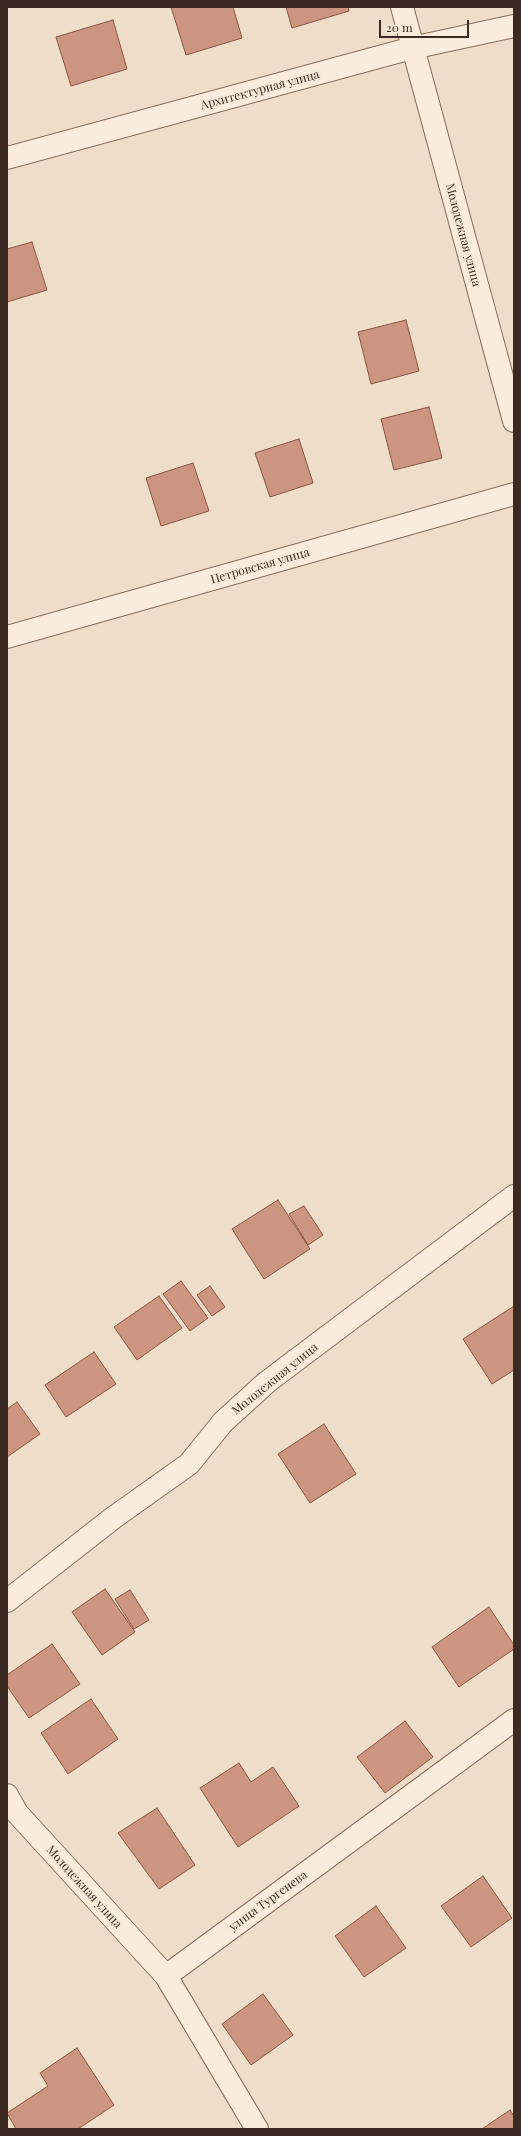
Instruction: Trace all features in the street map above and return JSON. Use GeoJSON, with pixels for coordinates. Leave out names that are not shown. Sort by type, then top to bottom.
{"type":"FeatureCollection","features":[{"type":"Feature","properties":{"kind":"street","name":"Молодежная улица"},"geometry":{"type":"LineString","coordinates":[[402,7],[514,422]]}},
{"type":"Feature","properties":{"kind":"street","name":"Архитектурная улица"},"geometry":{"type":"LineString","coordinates":[[7,158],[412,48],[514,26]]}},
{"type":"Feature","properties":{"kind":"street","name":"Петровская улица"},"geometry":{"type":"LineString","coordinates":[[7,637],[514,494]]}},
{"type":"Feature","properties":{"kind":"street","name":"Молодежная улица"},"geometry":{"type":"LineString","coordinates":[[7,1601],[113,1518],[189,1464],[223,1422],[268,1382],[514,1196]]}},
{"type":"Feature","properties":{"kind":"street","name":"улица Тургенева"},"geometry":{"type":"LineString","coordinates":[[166,1976],[514,1720]]}},
{"type":"Feature","properties":{"kind":"street","name":"Молодежная улица"},"geometry":{"type":"LineString","coordinates":[[7,1795],[17,1813],[166,1976]]}},
{"type":"Feature","properties":{"kind":"street"},"geometry":{"type":"LineString","coordinates":[[166,1976],[256,2129]]}},
{"type":"Feature","properties":{"kind":"building"},"geometry":{"type":"Polygon","coordinates":[[[171,7],[233,7],[242,38],[186,55],[171,7]]]}},
{"type":"Feature","properties":{"kind":"building"},"geometry":{"type":"Polygon","coordinates":[[[286,7],[348,7],[349,11],[292,28],[286,7]]]}},
{"type":"Feature","properties":{"kind":"building"},"geometry":{"type":"Polygon","coordinates":[[[113,20],[127,69],[71,86],[56,37],[113,20]]]}},
{"type":"Feature","properties":{"kind":"building"},"geometry":{"type":"Polygon","coordinates":[[[32,242],[47,290],[7,302],[7,249],[32,242]]]}},
{"type":"Feature","properties":{"kind":"building"},"geometry":{"type":"Polygon","coordinates":[[[406,320],[419,371],[371,384],[358,332],[406,320]]]}},
{"type":"Feature","properties":{"kind":"building"},"geometry":{"type":"Polygon","coordinates":[[[429,407],[442,458],[394,470],[381,419],[429,407]]]}},
{"type":"Feature","properties":{"kind":"building"},"geometry":{"type":"Polygon","coordinates":[[[299,439],[313,483],[270,497],[255,453],[299,439]]]}},
{"type":"Feature","properties":{"kind":"building"},"geometry":{"type":"Polygon","coordinates":[[[193,463],[209,511],[161,526],[146,478],[193,463]]]}},
{"type":"Feature","properties":{"kind":"building"},"geometry":{"type":"Polygon","coordinates":[[[278,1200],[310,1249],[264,1279],[232,1229],[278,1200]]]}},
{"type":"Feature","properties":{"kind":"building"},"geometry":{"type":"Polygon","coordinates":[[[304,1206],[323,1235],[308,1245],[289,1214],[304,1206]]]}},
{"type":"Feature","properties":{"kind":"building"},"geometry":{"type":"Polygon","coordinates":[[[181,1281],[208,1318],[190,1331],[163,1294],[181,1281]]]}},
{"type":"Feature","properties":{"kind":"building"},"geometry":{"type":"Polygon","coordinates":[[[210,1286],[225,1307],[212,1316],[197,1295],[210,1286]]]}},
{"type":"Feature","properties":{"kind":"building"},"geometry":{"type":"Polygon","coordinates":[[[159,1296],[182,1328],[137,1360],[114,1327],[159,1296]]]}},
{"type":"Feature","properties":{"kind":"building"},"geometry":{"type":"Polygon","coordinates":[[[514,1306],[514,1370],[492,1384],[463,1339],[514,1306]]]}},
{"type":"Feature","properties":{"kind":"building"},"geometry":{"type":"Polygon","coordinates":[[[94,1352],[116,1384],[66,1417],[45,1385],[94,1352]]]}},
{"type":"Feature","properties":{"kind":"building"},"geometry":{"type":"Polygon","coordinates":[[[17,1402],[40,1434],[7,1457],[7,1409],[17,1402]]]}},
{"type":"Feature","properties":{"kind":"building"},"geometry":{"type":"Polygon","coordinates":[[[324,1424],[356,1474],[310,1503],[278,1454],[324,1424]]]}},
{"type":"Feature","properties":{"kind":"building"},"geometry":{"type":"Polygon","coordinates":[[[105,1589],[135,1632],[102,1655],[72,1612],[105,1589]]]}},
{"type":"Feature","properties":{"kind":"building"},"geometry":{"type":"Polygon","coordinates":[[[130,1590],[149,1620],[134,1629],[115,1599],[130,1590]]]}},
{"type":"Feature","properties":{"kind":"building"},"geometry":{"type":"Polygon","coordinates":[[[489,1607],[514,1645],[514,1649],[459,1687],[432,1647],[489,1607]]]}},
{"type":"Feature","properties":{"kind":"building"},"geometry":{"type":"Polygon","coordinates":[[[52,1644],[80,1684],[29,1718],[7,1686],[7,1675],[52,1644]]]}},
{"type":"Feature","properties":{"kind":"building"},"geometry":{"type":"Polygon","coordinates":[[[91,1699],[118,1739],[68,1774],[41,1733],[91,1699]]]}},
{"type":"Feature","properties":{"kind":"building"},"geometry":{"type":"Polygon","coordinates":[[[405,1721],[433,1757],[385,1793],[357,1757],[405,1721]]]}},
{"type":"Feature","properties":{"kind":"building"},"geometry":{"type":"Polygon","coordinates":[[[239,1763],[251,1782],[273,1767],[299,1806],[238,1847],[200,1788],[239,1763]]]}},
{"type":"Feature","properties":{"kind":"building"},"geometry":{"type":"Polygon","coordinates":[[[157,1808],[195,1865],[159,1889],[118,1833],[157,1808]]]}},
{"type":"Feature","properties":{"kind":"building"},"geometry":{"type":"Polygon","coordinates":[[[483,1876],[512,1918],[471,1947],[441,1906],[483,1876]]]}},
{"type":"Feature","properties":{"kind":"building"},"geometry":{"type":"Polygon","coordinates":[[[376,1906],[406,1948],[364,1977],[335,1936],[376,1906]]]}},
{"type":"Feature","properties":{"kind":"building"},"geometry":{"type":"Polygon","coordinates":[[[263,1994],[293,2035],[251,2065],[222,2024],[263,1994]]]}},
{"type":"Feature","properties":{"kind":"building"},"geometry":{"type":"Polygon","coordinates":[[[77,2048],[114,2105],[78,2129],[16,2129],[7,2113],[48,2086],[40,2073],[77,2048]]]}},
{"type":"Feature","properties":{"kind":"building"},"geometry":{"type":"Polygon","coordinates":[[[510,2110],[514,2116],[514,2129],[482,2129],[510,2110]]]}}]}
